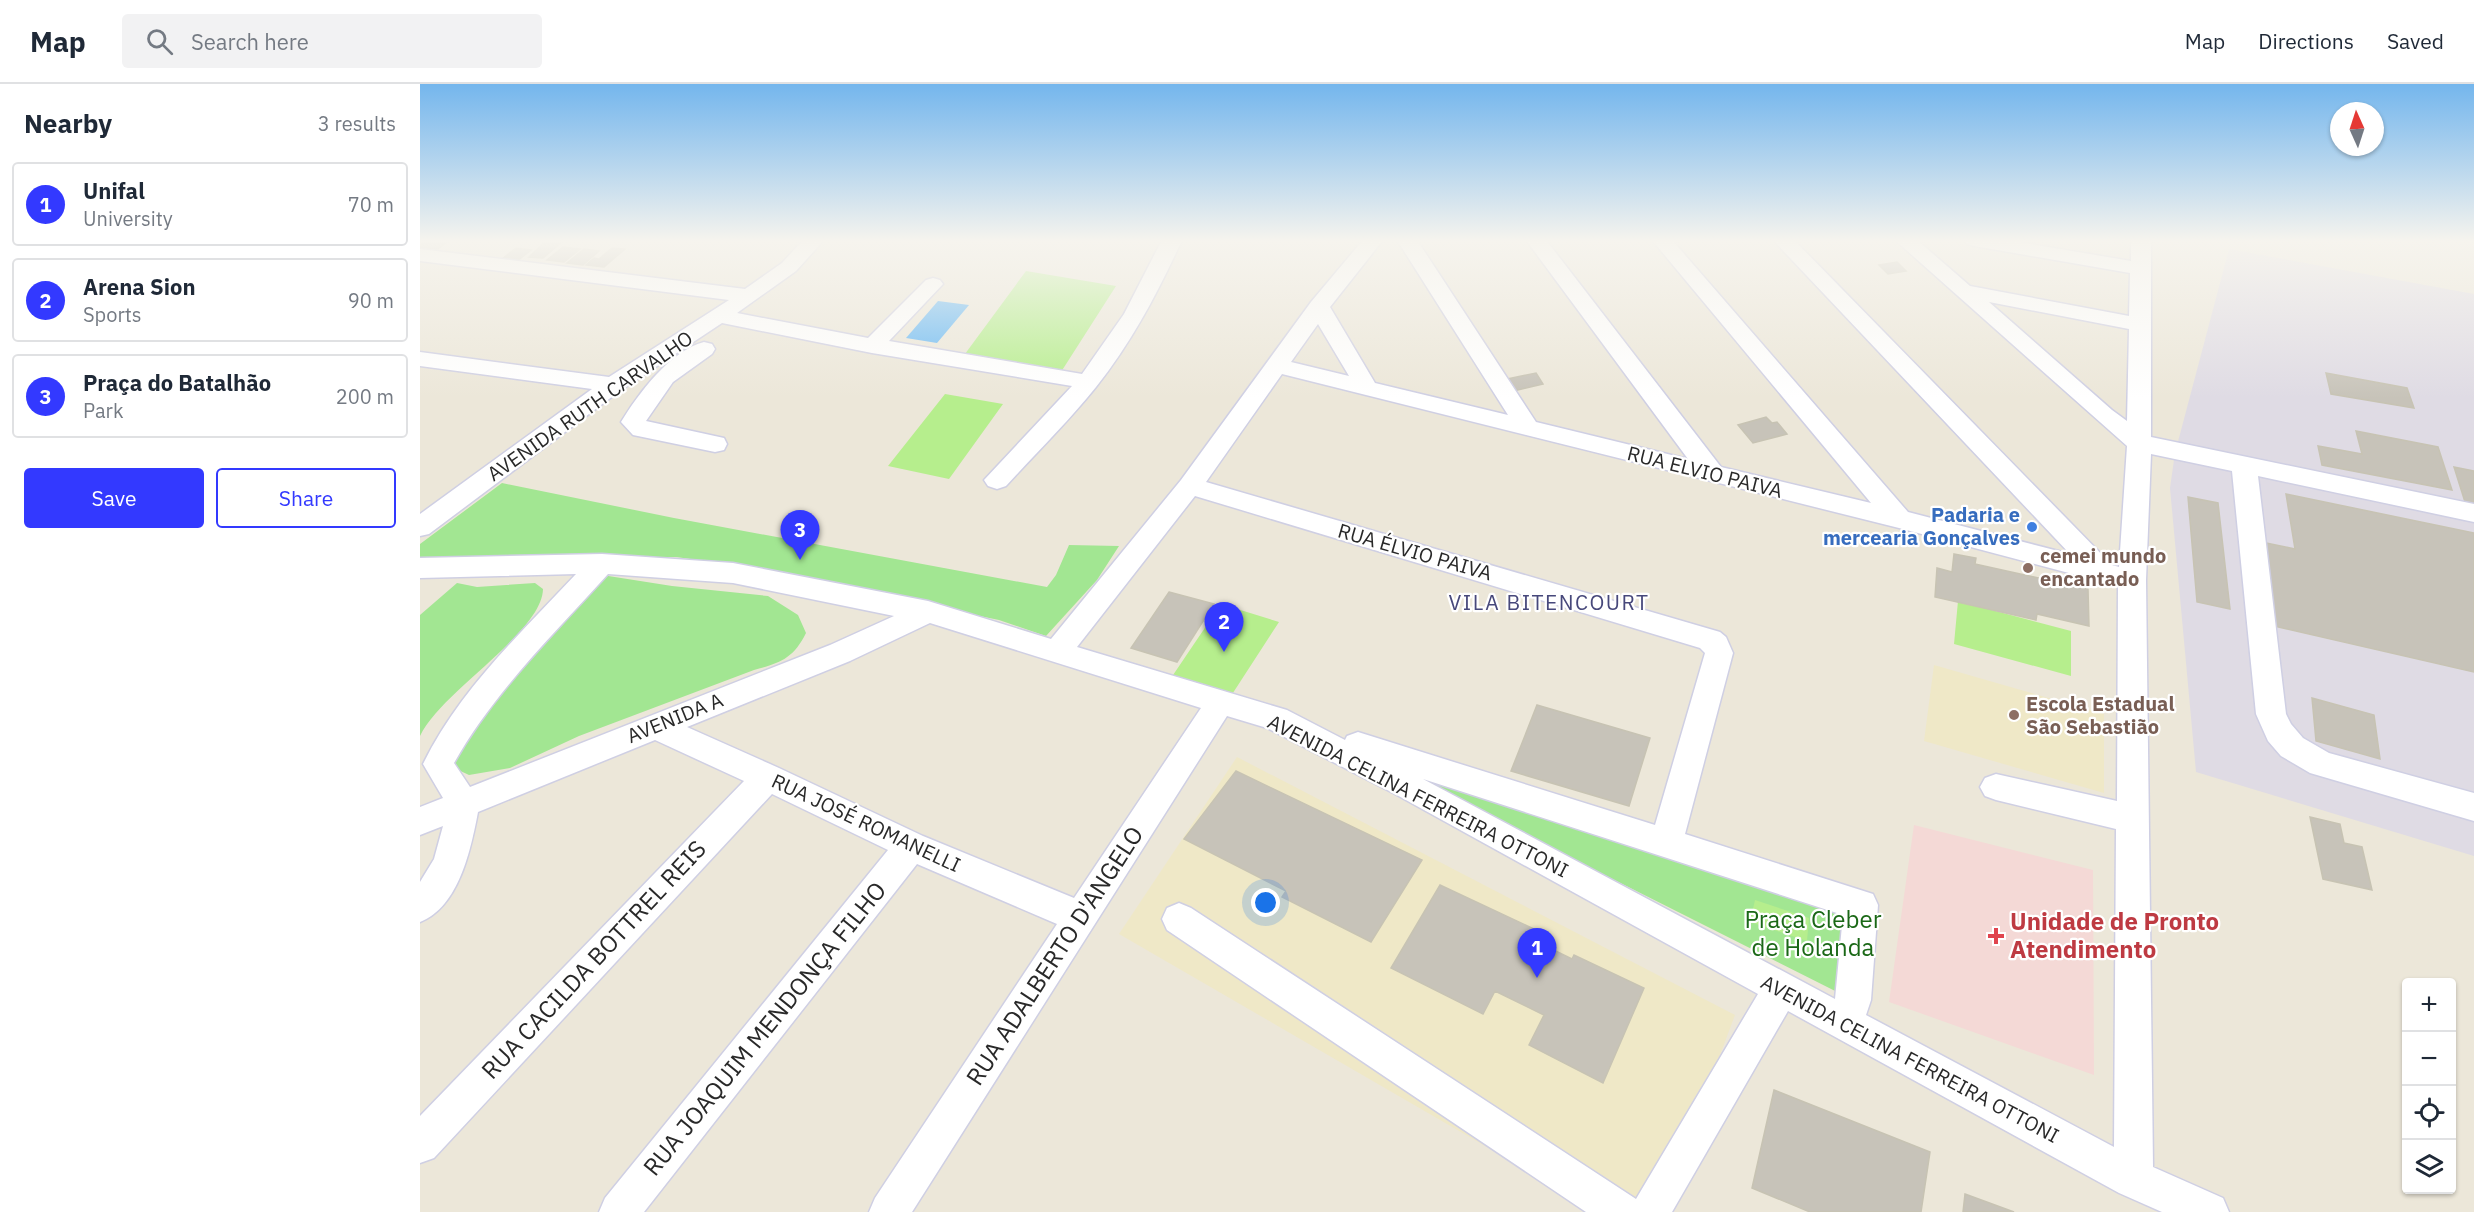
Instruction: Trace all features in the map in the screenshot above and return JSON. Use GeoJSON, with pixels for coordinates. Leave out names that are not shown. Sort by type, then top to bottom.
{"type":"FeatureCollection","features":[{"type":"Feature","properties":{"kind":"street"},"geometry":{"type":"LineString","coordinates":[[722,293],[749,296]]}},
{"type":"Feature","properties":{"kind":"street","name":"AVENIDA RUTH CARVALHO"},"geometry":{"type":"LineString","coordinates":[[420,527],[613,385],[754,293]]}},
{"type":"Feature","properties":{"kind":"street"},"geometry":{"type":"LineString","coordinates":[[872,346],[924,293]]}},
{"type":"Feature","properties":{"kind":"street"},"geometry":{"type":"LineString","coordinates":[[997,480],[1088,382],[1117,343],[1148,293]]}},
{"type":"Feature","properties":{"kind":"street"},"geometry":{"type":"LineString","coordinates":[[1057,651],[1190,486],[1331,293]]}},
{"type":"Feature","properties":{"kind":"street"},"geometry":{"type":"LineString","coordinates":[[1441,293],[1529,429]]}},
{"type":"Feature","properties":{"kind":"street"},"geometry":{"type":"LineString","coordinates":[[1576,293],[1713,474]]}},
{"type":"Feature","properties":{"kind":"street"},"geometry":{"type":"LineString","coordinates":[[1707,293],[1899,519]]}},
{"type":"Feature","properties":{"kind":"street"},"geometry":{"type":"LineString","coordinates":[[1835,293],[2117,575]]}},
{"type":"Feature","properties":{"kind":"street"},"geometry":{"type":"LineString","coordinates":[[1963,293],[2139,443],[2474,513]]}},
{"type":"Feature","properties":{"kind":"street"},"geometry":{"type":"LineString","coordinates":[[1970,293],[2139,324]]}},
{"type":"Feature","properties":{"kind":"street"},"geometry":{"type":"LineString","coordinates":[[2133,1179],[2132,819],[2117,575],[2139,443],[2141,293]]}},
{"type":"Feature","properties":{"kind":"street"},"geometry":{"type":"LineString","coordinates":[[1319,307],[1367,388]]}},
{"type":"Feature","properties":{"kind":"street"},"geometry":{"type":"LineString","coordinates":[[720,316],[872,346],[1088,382]]}},
{"type":"Feature","properties":{"kind":"street"},"geometry":{"type":"LineString","coordinates":[[715,444],[641,429],[635,426],[634,418],[654,389],[676,367],[747,322]]}},
{"type":"Feature","properties":{"kind":"street"},"geometry":{"type":"LineString","coordinates":[[420,359],[613,385]]}},
{"type":"Feature","properties":{"kind":"street","name":"RUA ELVIO PAIVA"},"geometry":{"type":"LineString","coordinates":[[1277,366],[2117,575]]}},
{"type":"Feature","properties":{"kind":"street"},"geometry":{"type":"LineString","coordinates":[[2244,464],[2271,714],[2279,732],[2292,747],[2321,764],[2474,807]]}},
{"type":"Feature","properties":{"kind":"street","name":"RUA ÉLVIO PAIVA"},"geometry":{"type":"LineString","coordinates":[[1190,486],[1710,640],[1719,652],[1666,844]]}},
{"type":"Feature","properties":{"kind":"street"},"geometry":{"type":"LineString","coordinates":[[420,906],[444,878],[451,861],[464,804],[438,764],[459,727],[495,680],[602,564]]}},
{"type":"Feature","properties":{"kind":"street","name":"AVENIDA CELINA FERREIRA OTTONI"},"geometry":{"type":"LineString","coordinates":[[420,568],[602,564],[733,573],[928,612],[1276,719],[1406,785],[2133,1179],[2209,1212]]}},
{"type":"Feature","properties":{"kind":"street","name":"AVENIDA A"},"geometry":{"type":"LineString","coordinates":[[420,820],[840,653],[928,612]]}},
{"type":"Feature","properties":{"kind":"street","name":"RUA ADALBERTO D'ANGELO"},"geometry":{"type":"LineString","coordinates":[[889,1212],[1221,701]]}},
{"type":"Feature","properties":{"kind":"street"},"geometry":{"type":"LineString","coordinates":[[1276,719],[1861,905],[1853,1000],[1845,1024]]}},
{"type":"Feature","properties":{"kind":"street","name":"RUA JOSÉ ROMANELLI"},"geometry":{"type":"LineString","coordinates":[[653,726],[768,777],[911,846],[1080,917]]}},
{"type":"Feature","properties":{"kind":"street","name":"RUA CACILDA BOTTREL REIS"},"geometry":{"type":"LineString","coordinates":[[420,1144],[768,777]]}},
{"type":"Feature","properties":{"kind":"street"},"geometry":{"type":"LineString","coordinates":[[1996,787],[2132,819]]}},
{"type":"Feature","properties":{"kind":"street","name":"RUA JOAQUIM MENDONÇA FILHO"},"geometry":{"type":"LineString","coordinates":[[619,1212],[911,846]]}},
{"type":"Feature","properties":{"kind":"street"},"geometry":{"type":"LineString","coordinates":[[1179,920],[1622,1212]]}},
{"type":"Feature","properties":{"kind":"street"},"geometry":{"type":"LineString","coordinates":[[1650,1212],[1781,989]]}},
{"type":"Feature","properties":{"kind":"shaded area"},"geometry":{"type":"Polygon","coordinates":[[[2217,293],[2474,294],[2474,856],[2196,772],[2170,488],[2175,453],[2217,293]]]}},
{"type":"Feature","properties":{"kind":"shaded area"},"geometry":{"type":"Polygon","coordinates":[[[1934,665],[2104,714],[2104,793],[1924,741],[1934,665]]]}},
{"type":"Feature","properties":{"kind":"shaded area"},"geometry":{"type":"Polygon","coordinates":[[[1237,757],[1735,1015],[1661,1212],[1599,1212],[1119,934],[1237,757]]]}},
{"type":"Feature","properties":{"kind":"shaded area","name":"Unidade de Pronto Atendimento"},"geometry":{"type":"Polygon","coordinates":[[[1914,825],[2093,870],[2094,1075],[1889,1002],[1914,825]]]}},
{"type":"Feature","properties":{"kind":"green space"},"geometry":{"type":"Polygon","coordinates":[[[1010,293],[1112,293],[1061,372],[962,358],[1010,293]]]}},
{"type":"Feature","properties":{"kind":"green space"},"geometry":{"type":"Polygon","coordinates":[[[945,394],[1003,404],[949,479],[888,466],[945,394]]]}},
{"type":"Feature","properties":{"kind":"green space"},"geometry":{"type":"Polygon","coordinates":[[[502,483],[674,518],[1047,587],[1056,575],[1069,545],[1119,546],[1097,580],[1046,636],[999,620],[805,580],[764,569],[676,557],[420,557],[420,544],[502,483]]]}},
{"type":"Feature","properties":{"kind":"green space"},"geometry":{"type":"Polygon","coordinates":[[[602,575],[672,586],[768,596],[798,615],[806,633],[796,649],[785,659],[579,736],[510,768],[469,775],[454,768],[455,750],[480,714],[602,575]]]}},
{"type":"Feature","properties":{"kind":"green space"},"geometry":{"type":"Polygon","coordinates":[[[457,583],[477,587],[535,583],[543,589],[538,606],[526,624],[448,700],[420,736],[420,615],[457,583]]]}},
{"type":"Feature","properties":{"kind":"green space"},"geometry":{"type":"Polygon","coordinates":[[[1958,601],[2071,631],[2071,676],[1954,644],[1958,601]]]}},
{"type":"Feature","properties":{"kind":"green space"},"geometry":{"type":"Polygon","coordinates":[[[1221,604],[1279,622],[1229,699],[1169,681],[1221,604]]]}},
{"type":"Feature","properties":{"kind":"green space","name":"Praça Cleber de Holanda"},"geometry":{"type":"Polygon","coordinates":[[[1332,738],[1862,906],[1853,1000],[1332,738]]]}},
{"type":"Feature","properties":{"kind":"green space"},"geometry":{"type":"Polygon","coordinates":[[[1755,900],[1809,918],[1807,941],[1750,922],[1755,900]]]}},
{"type":"Feature","properties":{"kind":"water"},"geometry":{"type":"Polygon","coordinates":[[[938,301],[969,305],[937,343],[906,338],[938,301]]]}},
{"type":"Feature","properties":{"kind":"building"},"geometry":{"type":"Polygon","coordinates":[[[1536,373],[1543,384],[1514,391],[1507,379],[1536,373]]]}},
{"type":"Feature","properties":{"kind":"building"},"geometry":{"type":"Polygon","coordinates":[[[2326,373],[2407,388],[2414,408],[2331,394],[2326,373]]]}},
{"type":"Feature","properties":{"kind":"building"},"geometry":{"type":"Polygon","coordinates":[[[1766,417],[1772,423],[1777,422],[1787,434],[1753,443],[1738,425],[1766,417]]]}},
{"type":"Feature","properties":{"kind":"building"},"geometry":{"type":"Polygon","coordinates":[[[2356,431],[2438,447],[2452,490],[2322,465],[2318,446],[2362,454],[2356,431]]]}},
{"type":"Feature","properties":{"kind":"building"},"geometry":{"type":"Polygon","coordinates":[[[2454,467],[2474,471],[2474,507],[2466,505],[2454,467]]]}},
{"type":"Feature","properties":{"kind":"building"},"geometry":{"type":"Polygon","coordinates":[[[2286,494],[2474,533],[2474,672],[2252,621],[2242,538],[2295,549],[2286,494]]]}},
{"type":"Feature","properties":{"kind":"building"},"geometry":{"type":"Polygon","coordinates":[[[2188,497],[2218,503],[2230,609],[2197,602],[2188,497]]]}},
{"type":"Feature","properties":{"kind":"building"},"geometry":{"type":"Polygon","coordinates":[[[1954,554],[1976,558],[1975,564],[2088,589],[2089,626],[2037,614],[2036,620],[1935,597],[1937,568],[1952,572],[1954,554]]]}},
{"type":"Feature","properties":{"kind":"building"},"geometry":{"type":"Polygon","coordinates":[[[1169,592],[1214,604],[1177,662],[1131,648],[1169,592]]]}},
{"type":"Feature","properties":{"kind":"building"},"geometry":{"type":"Polygon","coordinates":[[[2312,698],[2374,715],[2380,759],[2316,741],[2312,698]]]}},
{"type":"Feature","properties":{"kind":"building"},"geometry":{"type":"Polygon","coordinates":[[[1537,705],[1650,738],[1629,806],[1511,771],[1537,705]]]}},
{"type":"Feature","properties":{"kind":"building"},"geometry":{"type":"Polygon","coordinates":[[[1236,771],[1422,860],[1371,942],[1282,897],[1286,891],[1184,839],[1236,771]]]}},
{"type":"Feature","properties":{"kind":"building"},"geometry":{"type":"Polygon","coordinates":[[[2310,817],[2340,824],[2344,843],[2362,847],[2372,890],[2323,879],[2310,817]]]}},
{"type":"Feature","properties":{"kind":"building"},"geometry":{"type":"Polygon","coordinates":[[[1440,885],[1534,929],[1529,938],[1572,959],[1574,955],[1644,988],[1603,1083],[1529,1045],[1544,1015],[1495,991],[1483,1014],[1391,968],[1440,885]]]}},
{"type":"Feature","properties":{"kind":"building"},"geometry":{"type":"Polygon","coordinates":[[[1774,1090],[1930,1152],[1921,1212],[1810,1212],[1752,1188],[1774,1090]]]}},
{"type":"Feature","properties":{"kind":"building"},"geometry":{"type":"Polygon","coordinates":[[[1965,1194],[2014,1212],[1963,1212],[1965,1194]]]}},
{"type":"Feature","properties":{"kind":"place","name":"Padaria e mercearia Gonçalves"},"geometry":{"type":"Point","coordinates":[2032,527]}},
{"type":"Feature","properties":{"kind":"place","name":"Praça do Batalhão"},"geometry":{"type":"Point","coordinates":[800,560]}},
{"type":"Feature","properties":{"kind":"place","name":"cemei mundo encantado"},"geometry":{"type":"Point","coordinates":[2028,568]}},
{"type":"Feature","properties":{"kind":"place","name":"Arena Sion"},"geometry":{"type":"Point","coordinates":[1224,652]}},
{"type":"Feature","properties":{"kind":"place","name":"Escola Estadual São Sebastião"},"geometry":{"type":"Point","coordinates":[2014,715]}},
{"type":"Feature","properties":{"kind":"place","name":"Unidade de Pronto Atendimento"},"geometry":{"type":"Point","coordinates":[1996,936]}},
{"type":"Feature","properties":{"kind":"place","name":"Unifal"},"geometry":{"type":"Point","coordinates":[1537,978]}},
{"type":"Feature","properties":{"kind":"district","name":"VILA BITENCOURT"},"geometry":{"type":"Point","coordinates":[1549,603]}}]}
